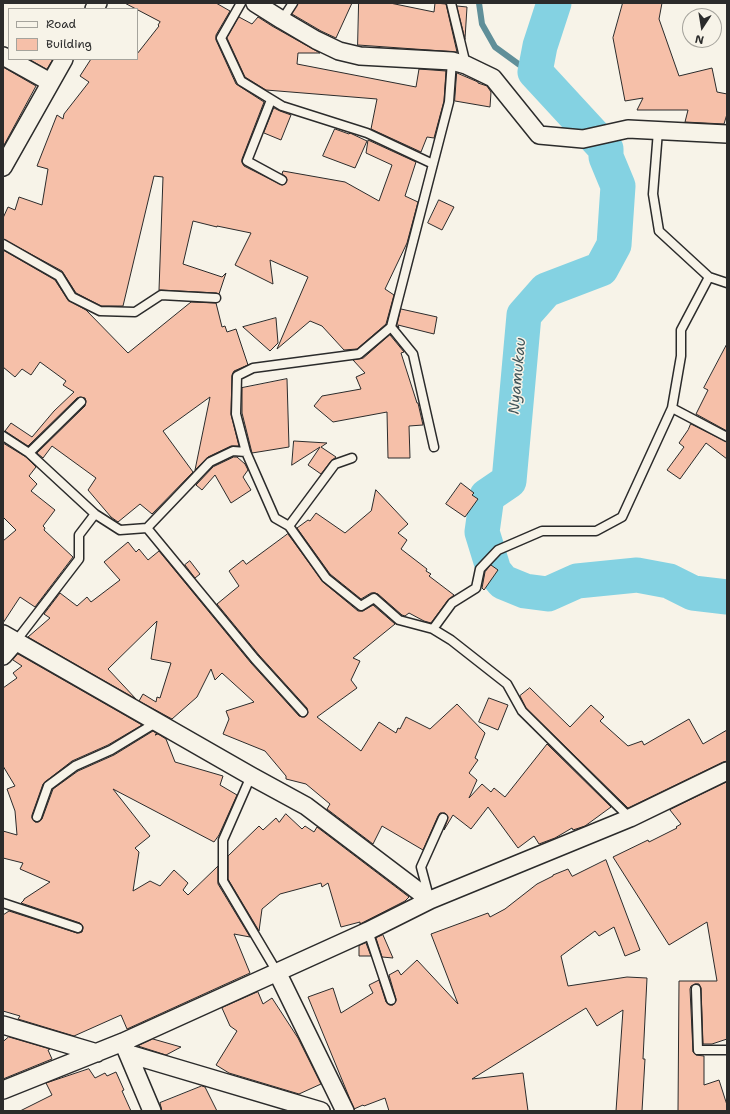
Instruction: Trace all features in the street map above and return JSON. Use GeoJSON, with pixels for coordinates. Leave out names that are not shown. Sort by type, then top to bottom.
{"type":"FeatureCollection","features":[{"type":"Feature","properties":{"kind":"street"},"geometry":{"type":"LineString","coordinates":[[255,3],[316,40],[339,50],[360,56],[459,63],[493,78],[539,135],[583,139],[628,129],[727,134]]}},
{"type":"Feature","properties":{"kind":"street"},"geometry":{"type":"LineString","coordinates":[[10,60],[50,82]]}},
{"type":"Feature","properties":{"kind":"street"},"geometry":{"type":"LineString","coordinates":[[3,167],[63,60]]}},
{"type":"Feature","properties":{"kind":"street"},"geometry":{"type":"LineString","coordinates":[[3,656],[9,638],[306,806],[430,900]]}},
{"type":"Feature","properties":{"kind":"street"},"geometry":{"type":"LineString","coordinates":[[3,1090],[97,1053],[126,1048],[277,972],[368,931],[430,900],[630,818],[727,771]]}},
{"type":"Feature","properties":{"kind":"street"},"geometry":{"type":"LineString","coordinates":[[277,972],[345,1111]]}},
{"type":"Feature","properties":{"kind":"street"},"geometry":{"type":"LineString","coordinates":[[3,1026],[97,1053]]}},
{"type":"Feature","properties":{"kind":"street"},"geometry":{"type":"LineString","coordinates":[[126,1048],[152,1111]]}},
{"type":"Feature","properties":{"kind":"street"},"geometry":{"type":"LineString","coordinates":[[126,1048],[321,1111]]}},
{"type":"Feature","properties":{"kind":"lane"},"geometry":{"type":"LineString","coordinates":[[241,3],[221,38],[240,82],[282,106],[367,133],[433,164]]}},
{"type":"Feature","properties":{"kind":"lane"},"geometry":{"type":"LineString","coordinates":[[282,20],[293,3]]}},
{"type":"Feature","properties":{"kind":"lane"},"geometry":{"type":"LineString","coordinates":[[451,3],[459,63],[391,327],[360,354],[253,368],[237,376],[236,414],[246,452],[275,518],[289,526],[326,578],[361,606],[374,598],[399,620],[433,630],[451,640],[507,684],[522,711],[630,818]]}},
{"type":"Feature","properties":{"kind":"lane"},"geometry":{"type":"LineString","coordinates":[[271,100],[247,161],[282,180]]}},
{"type":"Feature","properties":{"kind":"lane"},"geometry":{"type":"LineString","coordinates":[[658,131],[653,194],[659,231],[709,277],[727,283]]}},
{"type":"Feature","properties":{"kind":"lane"},"geometry":{"type":"LineString","coordinates":[[3,244],[59,276],[72,297],[100,311],[136,312],[161,295],[216,298]]}},
{"type":"Feature","properties":{"kind":"lane"},"geometry":{"type":"LineString","coordinates":[[433,630],[452,602],[476,588],[480,569],[498,550],[542,531],[596,531],[622,517],[672,408],[681,356],[681,330],[709,277]]}},
{"type":"Feature","properties":{"kind":"lane"},"geometry":{"type":"LineString","coordinates":[[391,327],[413,354],[434,447]]}},
{"type":"Feature","properties":{"kind":"lane"},"geometry":{"type":"LineString","coordinates":[[29,453],[81,402]]}},
{"type":"Feature","properties":{"kind":"lane"},"geometry":{"type":"LineString","coordinates":[[672,408],[727,437]]}},
{"type":"Feature","properties":{"kind":"lane"},"geometry":{"type":"LineString","coordinates":[[3,436],[29,453],[94,514],[120,530],[147,528],[210,462],[233,451],[246,452]]}},
{"type":"Feature","properties":{"kind":"lane"},"geometry":{"type":"LineString","coordinates":[[289,526],[335,464],[352,458]]}},
{"type":"Feature","properties":{"kind":"lane"},"geometry":{"type":"LineString","coordinates":[[9,638],[79,558],[79,535],[94,514]]}},
{"type":"Feature","properties":{"kind":"lane"},"geometry":{"type":"LineString","coordinates":[[147,528],[255,659],[303,712]]}},
{"type":"Feature","properties":{"kind":"lane"},"geometry":{"type":"LineString","coordinates":[[37,817],[48,786],[75,766],[111,750],[157,722]]}},
{"type":"Feature","properties":{"kind":"lane"},"geometry":{"type":"LineString","coordinates":[[251,776],[223,840],[223,881],[277,972]]}},
{"type":"Feature","properties":{"kind":"lane"},"geometry":{"type":"LineString","coordinates":[[430,900],[421,867],[443,818]]}},
{"type":"Feature","properties":{"kind":"lane"},"geometry":{"type":"LineString","coordinates":[[3,902],[78,928]]}},
{"type":"Feature","properties":{"kind":"lane"},"geometry":{"type":"LineString","coordinates":[[368,931],[391,1000]]}},
{"type":"Feature","properties":{"kind":"lane"},"geometry":{"type":"LineString","coordinates":[[696,989],[698,1050],[727,1050]]}},
{"type":"Feature","properties":{"kind":"building"},"geometry":{"type":"Polygon","coordinates":[[[125,3],[216,3],[230,11],[216,35],[216,40],[236,84],[264,102],[242,159],[244,166],[282,185],[285,184],[287,180],[282,174],[283,171],[345,182],[379,201],[392,165],[366,153],[368,140],[416,162],[405,196],[418,202],[407,243],[385,289],[394,295],[386,324],[357,349],[344,350],[322,326],[310,321],[277,349],[308,277],[270,260],[273,284],[235,265],[251,233],[193,221],[183,264],[222,277],[226,273],[219,294],[159,290],[163,177],[154,176],[123,306],[101,306],[76,293],[62,271],[3,239],[3,218],[8,207],[15,210],[19,197],[42,205],[48,169],[37,166],[57,115],[63,119],[64,114],[89,82],[80,76],[90,60],[138,60],[138,53],[159,26],[158,25],[160,22],[138,10],[138,8],[134,8],[125,3]]]}},
{"type":"Feature","properties":{"kind":"building"},"geometry":{"type":"Polygon","coordinates":[[[298,3],[352,3],[336,38],[292,14],[298,3]]]}},
{"type":"Feature","properties":{"kind":"building"},"geometry":{"type":"Polygon","coordinates":[[[359,3],[390,3],[434,12],[435,3],[446,4],[457,52],[358,45],[359,3]]]}},
{"type":"Feature","properties":{"kind":"building"},"geometry":{"type":"Polygon","coordinates":[[[623,3],[662,3],[659,19],[679,76],[712,68],[717,92],[727,94],[727,114],[724,124],[685,122],[688,110],[637,110],[643,98],[625,101],[613,38],[623,3]]]}},
{"type":"Feature","properties":{"kind":"building"},"geometry":{"type":"Polygon","coordinates":[[[457,6],[467,7],[465,39],[457,6]]]}},
{"type":"Feature","properties":{"kind":"building"},"geometry":{"type":"Polygon","coordinates":[[[239,17],[252,24],[258,17],[320,53],[298,53],[297,64],[416,87],[419,69],[446,71],[444,101],[434,138],[427,137],[421,152],[371,129],[377,99],[266,90],[245,77],[227,38],[239,17]]]}},
{"type":"Feature","properties":{"kind":"building"},"geometry":{"type":"Polygon","coordinates":[[[31,60],[52,60],[47,69],[31,60]]]}},
{"type":"Feature","properties":{"kind":"building"},"geometry":{"type":"Polygon","coordinates":[[[3,67],[36,86],[3,147],[3,67]]]}},
{"type":"Feature","properties":{"kind":"building"},"geometry":{"type":"Polygon","coordinates":[[[457,73],[487,86],[491,92],[490,107],[455,101],[457,73]]]}},
{"type":"Feature","properties":{"kind":"building"},"geometry":{"type":"Polygon","coordinates":[[[274,108],[291,115],[281,140],[264,133],[274,108]]]}},
{"type":"Feature","properties":{"kind":"building"},"geometry":{"type":"Polygon","coordinates":[[[335,129],[349,134],[350,133],[367,141],[355,168],[323,156],[335,129]]]}},
{"type":"Feature","properties":{"kind":"building"},"geometry":{"type":"Polygon","coordinates":[[[439,200],[454,207],[442,230],[428,223],[439,200]]]}},
{"type":"Feature","properties":{"kind":"building"},"geometry":{"type":"Polygon","coordinates":[[[3,250],[55,280],[68,300],[86,310],[128,353],[191,302],[216,303],[222,327],[225,326],[227,332],[236,329],[248,365],[234,371],[232,376],[231,414],[239,446],[231,446],[208,457],[195,470],[210,397],[163,431],[193,472],[152,514],[140,504],[118,522],[111,517],[88,490],[96,478],[52,446],[43,458],[37,453],[85,406],[85,398],[77,398],[28,446],[5,431],[11,423],[32,437],[54,411],[74,392],[63,385],[66,381],[40,362],[31,375],[22,369],[15,377],[3,367],[3,250]]]}},
{"type":"Feature","properties":{"kind":"building"},"geometry":{"type":"Polygon","coordinates":[[[401,309],[437,317],[434,334],[398,325],[399,328],[397,326],[401,309]]]}},
{"type":"Feature","properties":{"kind":"building"},"geometry":{"type":"Polygon","coordinates":[[[276,318],[278,343],[270,351],[243,327],[276,318]]]}},
{"type":"Feature","properties":{"kind":"building"},"geometry":{"type":"Polygon","coordinates":[[[390,335],[404,352],[401,353],[418,403],[423,425],[409,426],[410,458],[388,458],[387,412],[333,422],[314,406],[322,396],[361,389],[356,377],[365,373],[353,360],[363,358],[390,335]]]}},
{"type":"Feature","properties":{"kind":"building"},"geometry":{"type":"Polygon","coordinates":[[[727,344],[727,431],[696,414],[708,390],[704,388],[727,344]]]}},
{"type":"Feature","properties":{"kind":"building"},"geometry":{"type":"Polygon","coordinates":[[[287,379],[289,447],[252,453],[242,413],[242,388],[287,379]]]}},
{"type":"Feature","properties":{"kind":"building"},"geometry":{"type":"Polygon","coordinates":[[[691,424],[727,442],[727,459],[706,443],[680,479],[667,470],[684,447],[679,443],[691,424]]]}},
{"type":"Feature","properties":{"kind":"building"},"geometry":{"type":"Polygon","coordinates":[[[294,441],[327,443],[321,447],[336,457],[321,474],[308,465],[320,447],[292,465],[294,441]]]}},
{"type":"Feature","properties":{"kind":"building"},"geometry":{"type":"Polygon","coordinates":[[[3,443],[26,457],[36,467],[29,476],[37,484],[31,491],[55,510],[43,526],[45,528],[44,530],[73,557],[35,607],[20,597],[3,623],[3,541],[16,530],[3,517],[3,443]]]}},
{"type":"Feature","properties":{"kind":"building"},"geometry":{"type":"Polygon","coordinates":[[[237,457],[245,464],[248,470],[243,477],[251,490],[231,503],[215,475],[202,490],[196,485],[213,467],[237,457]]]}},
{"type":"Feature","properties":{"kind":"building"},"geometry":{"type":"Polygon","coordinates":[[[461,483],[474,493],[472,495],[478,499],[465,517],[446,504],[461,483]]]}},
{"type":"Feature","properties":{"kind":"building"},"geometry":{"type":"Polygon","coordinates":[[[376,490],[408,524],[398,533],[407,540],[401,549],[427,569],[426,571],[431,574],[429,576],[454,595],[448,600],[431,623],[409,613],[405,616],[402,615],[378,594],[371,593],[361,599],[330,574],[297,528],[308,520],[310,521],[316,513],[345,533],[371,511],[376,490]]]}},
{"type":"Feature","properties":{"kind":"building"},"geometry":{"type":"Polygon","coordinates":[[[288,534],[323,582],[358,611],[363,611],[373,605],[395,624],[353,658],[360,661],[351,680],[357,688],[317,717],[361,751],[379,722],[396,733],[398,728],[400,729],[406,717],[430,729],[457,704],[485,733],[475,758],[478,760],[469,773],[477,780],[469,798],[482,784],[491,792],[494,788],[505,797],[547,744],[611,807],[585,826],[573,830],[572,828],[555,838],[539,844],[534,836],[518,848],[488,807],[471,829],[453,815],[444,830],[448,817],[445,813],[440,813],[423,850],[382,826],[373,844],[327,809],[330,804],[306,784],[286,779],[286,776],[265,751],[223,734],[229,719],[226,711],[254,702],[222,673],[215,680],[211,669],[197,697],[172,719],[139,701],[143,694],[156,702],[157,697],[160,698],[171,663],[151,659],[157,621],[108,669],[136,699],[28,637],[50,618],[44,614],[60,593],[77,606],[87,597],[91,602],[120,580],[104,562],[128,542],[136,552],[139,549],[148,560],[159,551],[251,663],[299,716],[305,717],[308,713],[307,708],[259,655],[217,604],[239,586],[229,571],[243,560],[246,564],[288,534]]]}},
{"type":"Feature","properties":{"kind":"building"},"geometry":{"type":"Polygon","coordinates":[[[190,561],[200,574],[195,578],[185,565],[190,561]]]}},
{"type":"Feature","properties":{"kind":"building"},"geometry":{"type":"Polygon","coordinates":[[[491,565],[498,570],[484,590],[482,588],[485,572],[491,565]]]}},
{"type":"Feature","properties":{"kind":"building"},"geometry":{"type":"Polygon","coordinates":[[[18,654],[142,725],[108,745],[72,761],[45,782],[32,815],[35,822],[42,819],[53,789],[78,771],[114,755],[153,731],[157,734],[155,735],[158,734],[166,739],[175,762],[223,776],[220,785],[237,795],[219,835],[214,842],[113,789],[150,836],[135,848],[139,852],[133,891],[150,881],[160,886],[174,870],[188,883],[183,890],[188,895],[218,866],[218,884],[250,937],[234,934],[250,973],[127,1029],[121,1015],[74,1036],[18,1019],[20,1016],[3,1011],[3,915],[9,911],[77,933],[82,932],[83,927],[80,923],[21,903],[24,899],[50,882],[20,869],[23,863],[3,858],[3,831],[17,835],[15,811],[7,789],[15,786],[3,766],[3,688],[17,678],[13,673],[22,666],[13,660],[18,654]]]}},
{"type":"Feature","properties":{"kind":"building"},"geometry":{"type":"Polygon","coordinates":[[[530,688],[570,727],[591,705],[604,717],[600,721],[628,746],[642,741],[644,745],[689,719],[703,744],[727,730],[727,761],[628,808],[526,708],[520,696],[530,688]]]}},
{"type":"Feature","properties":{"kind":"building"},"geometry":{"type":"Polygon","coordinates":[[[489,698],[508,705],[498,730],[479,722],[489,698]]]}},
{"type":"Feature","properties":{"kind":"building"},"geometry":{"type":"Polygon","coordinates":[[[727,782],[727,1039],[712,1044],[703,1044],[701,988],[699,984],[695,984],[691,986],[690,989],[693,1052],[696,1055],[704,1056],[704,1085],[719,1080],[727,1105],[727,1111],[678,1111],[679,981],[717,981],[707,922],[669,945],[613,857],[677,828],[676,827],[681,824],[670,810],[727,782]]]}},
{"type":"Feature","properties":{"kind":"building"},"geometry":{"type":"Polygon","coordinates":[[[286,814],[302,829],[305,826],[314,832],[317,827],[409,897],[405,901],[360,924],[360,922],[341,927],[328,883],[322,887],[321,883],[280,894],[262,909],[259,931],[228,879],[228,856],[259,826],[263,830],[276,818],[279,822],[286,814]]]}},
{"type":"Feature","properties":{"kind":"building"},"geometry":{"type":"Polygon","coordinates":[[[606,860],[640,950],[625,956],[614,927],[599,936],[595,931],[561,956],[568,986],[627,977],[647,978],[642,1111],[616,1111],[623,1010],[597,1026],[586,1008],[472,1079],[523,1073],[528,1111],[389,1111],[385,1098],[354,1109],[308,997],[333,988],[341,1013],[373,993],[369,985],[379,980],[386,1002],[393,1005],[396,999],[389,975],[398,970],[401,975],[417,960],[458,1004],[431,934],[488,913],[490,917],[505,909],[537,884],[553,875],[568,869],[572,876],[606,860]]]}},
{"type":"Feature","properties":{"kind":"building"},"geometry":{"type":"Polygon","coordinates":[[[383,935],[393,958],[382,957],[376,938],[383,935]]]}},
{"type":"Feature","properties":{"kind":"building"},"geometry":{"type":"Polygon","coordinates":[[[366,943],[371,956],[359,956],[359,946],[366,943]]]}},
{"type":"Feature","properties":{"kind":"building"},"geometry":{"type":"Polygon","coordinates":[[[258,992],[263,1004],[272,998],[298,1038],[321,1084],[299,1094],[229,1073],[216,1065],[237,1031],[230,1026],[222,1008],[258,992]]]}},
{"type":"Feature","properties":{"kind":"building"},"geometry":{"type":"Polygon","coordinates":[[[9,1037],[50,1049],[48,1050],[52,1059],[3,1079],[3,1042],[9,1037]]]}},
{"type":"Feature","properties":{"kind":"building"},"geometry":{"type":"Polygon","coordinates":[[[153,1039],[181,1047],[166,1055],[138,1046],[153,1039]]]}},
{"type":"Feature","properties":{"kind":"building"},"geometry":{"type":"Polygon","coordinates":[[[89,1069],[95,1078],[105,1073],[107,1076],[116,1072],[124,1090],[122,1091],[131,1111],[20,1111],[52,1095],[46,1083],[89,1069]]]}},
{"type":"Feature","properties":{"kind":"building"},"geometry":{"type":"Polygon","coordinates":[[[202,1086],[205,1087],[217,1111],[162,1111],[160,1103],[202,1086]]]}},
{"type":"Feature","properties":{"kind":"waterway"},"geometry":{"type":"LineString","coordinates":[[479,3],[482,24],[495,47],[528,71],[535,72]]}},
{"type":"Feature","properties":{"kind":"waterway","name":"Nyamukau"},"geometry":{"type":"LineString","coordinates":[[554,3],[540,46],[535,72],[606,149],[606,157],[618,186],[614,245],[601,269],[546,290],[524,315],[509,481],[487,496],[482,532],[494,571],[503,582],[525,591],[548,594],[577,581],[637,575],[669,581],[693,593],[727,597]]}}]}
